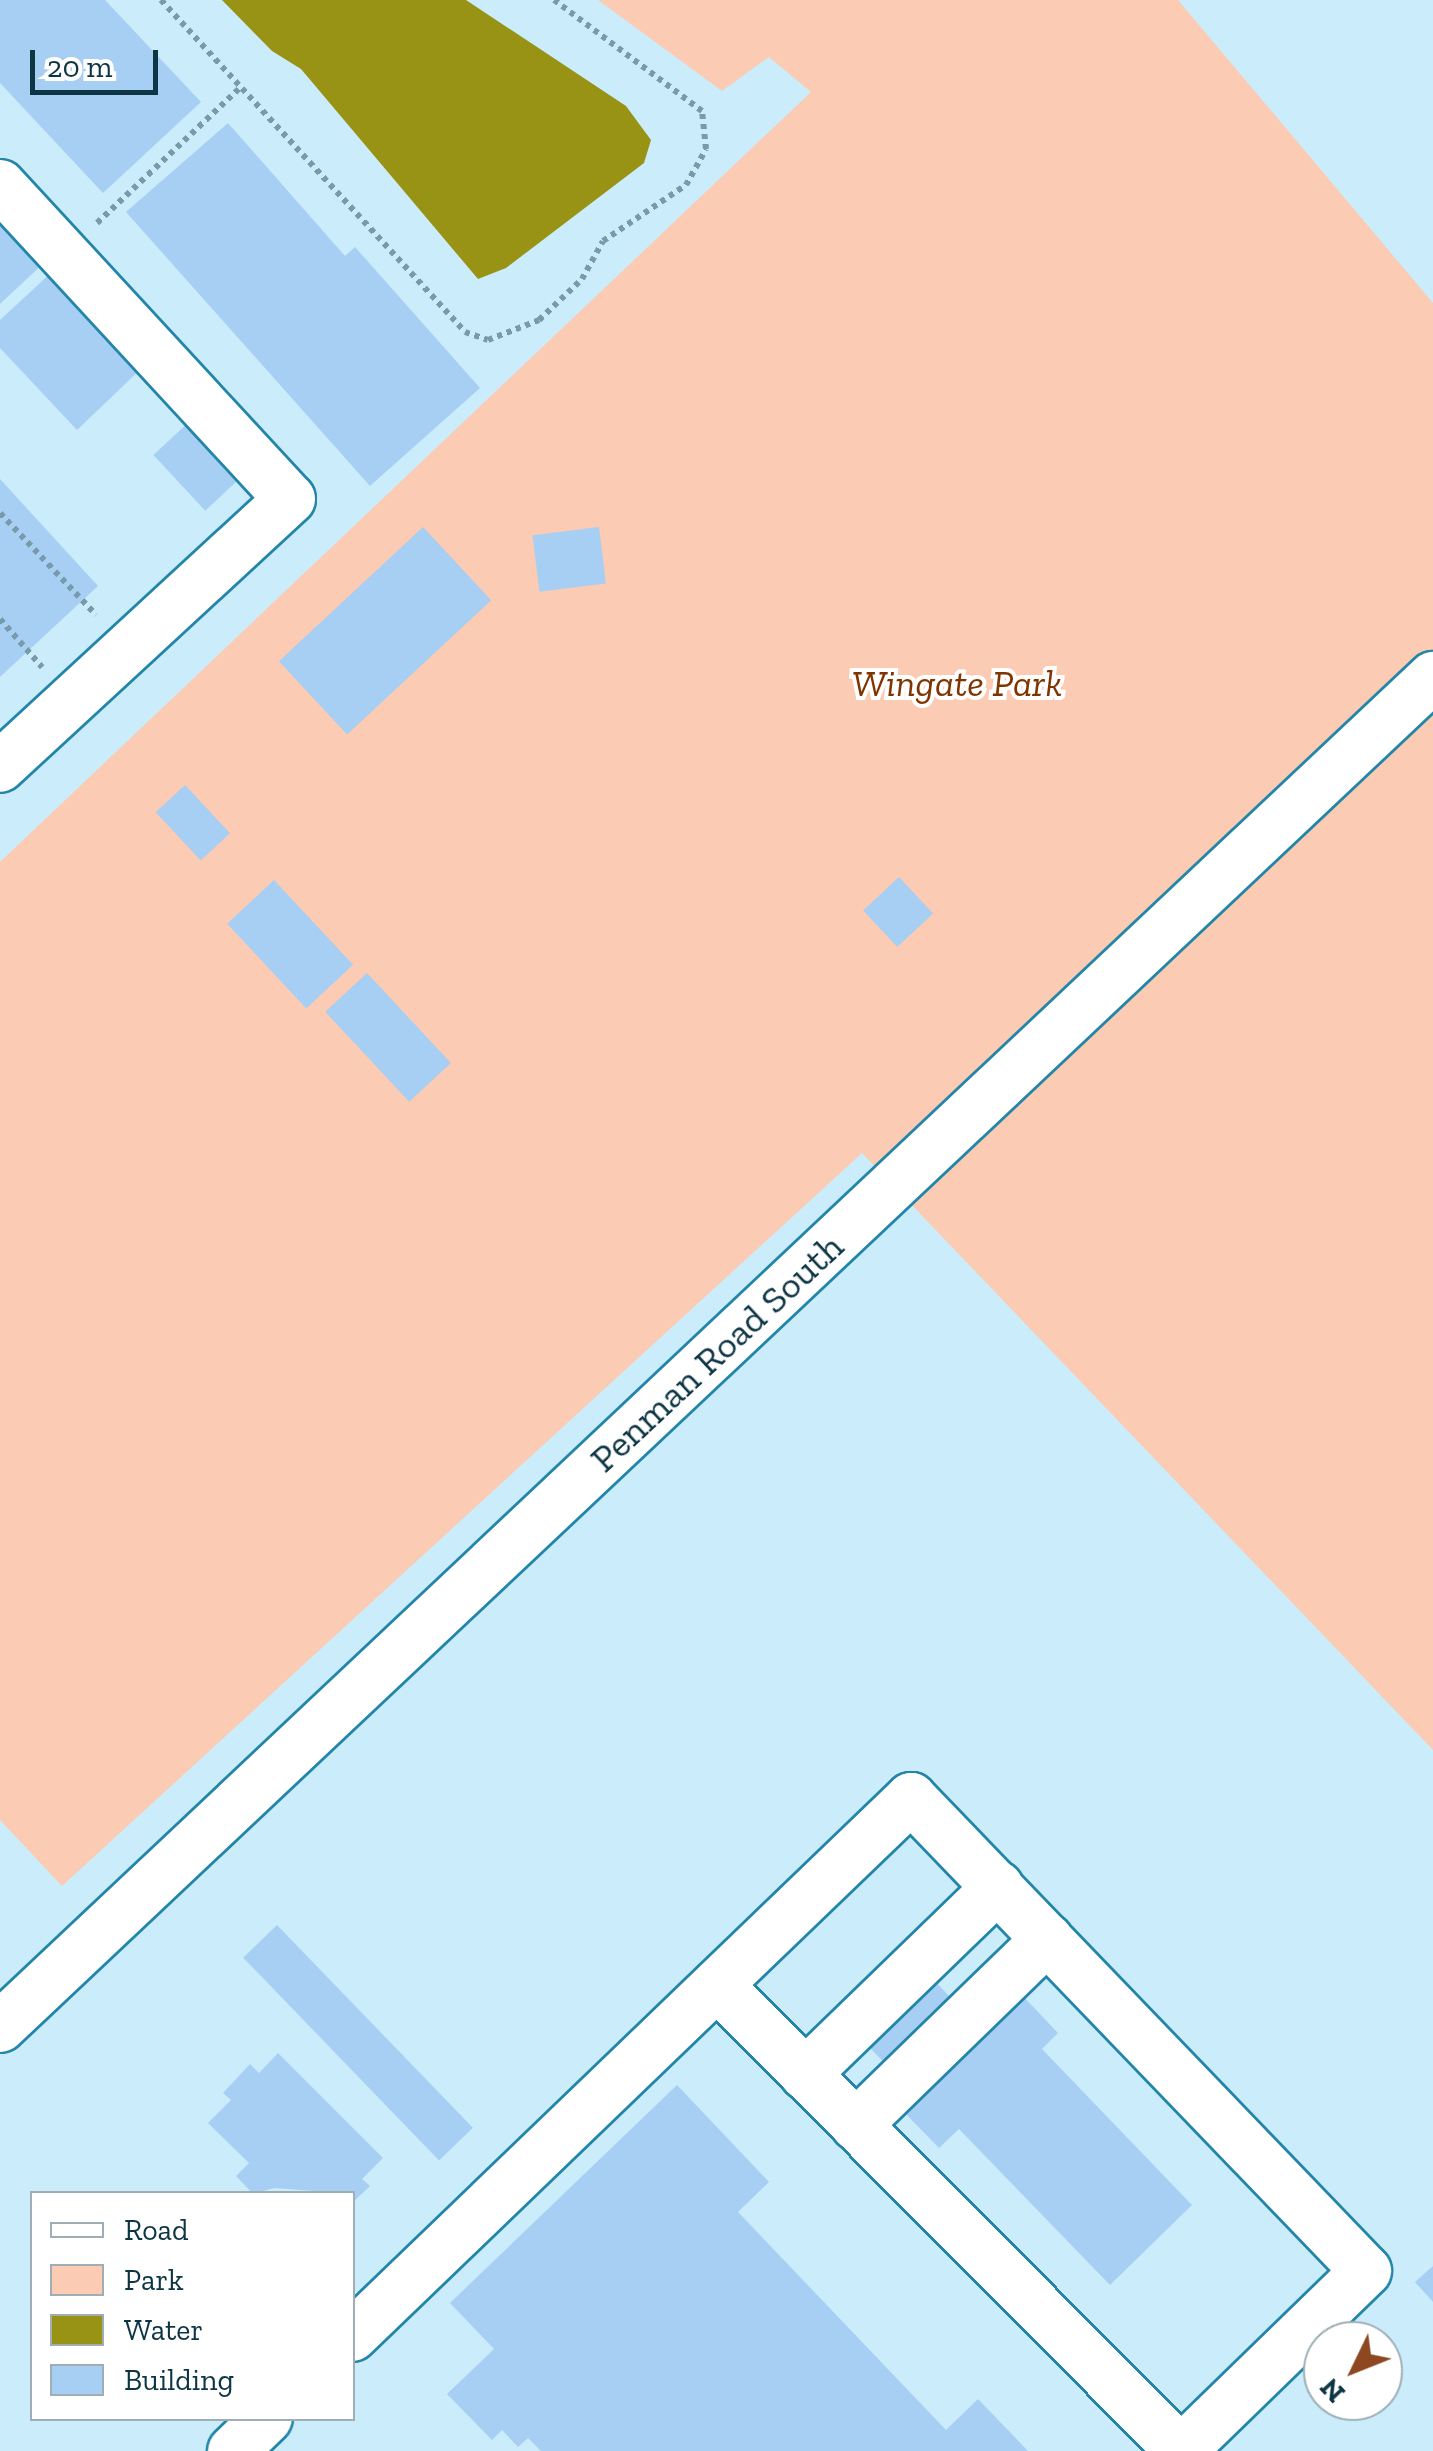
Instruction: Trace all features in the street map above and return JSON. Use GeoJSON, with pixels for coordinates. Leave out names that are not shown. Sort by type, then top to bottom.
{"type":"FeatureCollection","features":[{"type":"Feature","properties":{"kind":"street"},"geometry":{"type":"LineString","coordinates":[[0,185],[290,498],[0,766]]}},
{"type":"Feature","properties":{"kind":"street","name":"Penman Road South"},"geometry":{"type":"LineString","coordinates":[[0,2027],[1433,677]]}},
{"type":"Feature","properties":{"kind":"street"},"geometry":{"type":"LineString","coordinates":[[355,2333],[717,1985],[912,1798],[1366,2271],[1181,2451],[717,1985]]}},
{"type":"Feature","properties":{"kind":"street"},"geometry":{"type":"LineString","coordinates":[[805,2074],[998,1887]]}},
{"type":"Feature","properties":{"kind":"street"},"geometry":{"type":"LineString","coordinates":[[856,2125],[1047,1939]]}},
{"type":"Feature","properties":{"kind":"street"},"geometry":{"type":"LineString","coordinates":[[233,2451],[264,2421]]}},
{"type":"Feature","properties":{"kind":"path"},"geometry":{"type":"LineString","coordinates":[[160,0],[465,332],[488,340],[508,336],[540,320],[582,278],[603,242],[686,186],[706,149],[702,111],[554,0]]}},
{"type":"Feature","properties":{"kind":"path"},"geometry":{"type":"LineString","coordinates":[[64,254],[240,88]]}},
{"type":"Feature","properties":{"kind":"path"},"geometry":{"type":"LineString","coordinates":[[0,513],[128,648]]}},
{"type":"Feature","properties":{"kind":"path"},"geometry":{"type":"LineString","coordinates":[[0,619],[72,700]]}},
{"type":"Feature","properties":{"kind":"green space","name":"Wingate Park"},"geometry":{"type":"Polygon","coordinates":[[[598,0],[1178,0],[1433,303],[1433,1750],[862,1153],[62,1886],[0,1820],[0,862],[811,92],[769,57],[722,91],[598,0]]]}},
{"type":"Feature","properties":{"kind":"water"},"geometry":{"type":"Polygon","coordinates":[[[222,0],[466,0],[626,106],[651,140],[644,163],[506,268],[478,279],[301,69],[272,51],[222,0]]]}},
{"type":"Feature","properties":{"kind":"building"},"geometry":{"type":"Polygon","coordinates":[[[0,0],[105,0],[201,102],[103,193],[0,83],[0,0]]]}},
{"type":"Feature","properties":{"kind":"building"},"geometry":{"type":"Polygon","coordinates":[[[228,123],[345,256],[355,247],[480,388],[370,486],[126,212],[228,123]]]}},
{"type":"Feature","properties":{"kind":"building"},"geometry":{"type":"Polygon","coordinates":[[[0,212],[46,261],[0,304],[0,212]]]}},
{"type":"Feature","properties":{"kind":"building"},"geometry":{"type":"Polygon","coordinates":[[[54,270],[144,366],[77,430],[0,348],[0,320],[54,270]]]}},
{"type":"Feature","properties":{"kind":"building"},"geometry":{"type":"Polygon","coordinates":[[[190,421],[242,477],[205,511],[153,455],[190,421]]]}},
{"type":"Feature","properties":{"kind":"building"},"geometry":{"type":"Polygon","coordinates":[[[0,479],[98,586],[0,677],[0,479]]]}},
{"type":"Feature","properties":{"kind":"building"},"geometry":{"type":"Polygon","coordinates":[[[423,527],[491,600],[347,734],[279,661],[423,527]]]}},
{"type":"Feature","properties":{"kind":"building"},"geometry":{"type":"Polygon","coordinates":[[[599,527],[606,584],[539,592],[532,535],[599,527]]]}},
{"type":"Feature","properties":{"kind":"building"},"geometry":{"type":"Polygon","coordinates":[[[185,785],[230,833],[201,861],[156,812],[185,785]]]}},
{"type":"Feature","properties":{"kind":"building"},"geometry":{"type":"Polygon","coordinates":[[[899,877],[933,914],[897,947],[863,910],[899,877]]]}},
{"type":"Feature","properties":{"kind":"building"},"geometry":{"type":"Polygon","coordinates":[[[274,880],[353,965],[306,1008],[227,924],[274,880]]]}},
{"type":"Feature","properties":{"kind":"building"},"geometry":{"type":"Polygon","coordinates":[[[367,973],[451,1063],[409,1102],[325,1012],[367,973]]]}},
{"type":"Feature","properties":{"kind":"building"},"geometry":{"type":"Polygon","coordinates":[[[277,1925],[473,2128],[439,2161],[243,1958],[277,1925]]]}},
{"type":"Feature","properties":{"kind":"building"},"geometry":{"type":"Polygon","coordinates":[[[925,1971],[962,2009],[895,2074],[858,2036],[925,1971]]]}},
{"type":"Feature","properties":{"kind":"building"},"geometry":{"type":"Polygon","coordinates":[[[1020,1993],[1058,2033],[1042,2049],[1192,2205],[1110,2285],[959,2129],[939,2148],[900,2108],[1020,1993]]]}},
{"type":"Feature","properties":{"kind":"building"},"geometry":{"type":"Polygon","coordinates":[[[278,2053],[383,2158],[362,2179],[370,2186],[355,2200],[355,2191],[250,2191],[236,2176],[249,2163],[208,2123],[231,2100],[223,2093],[250,2064],[259,2073],[278,2053]]]}},
{"type":"Feature","properties":{"kind":"building"},"geometry":{"type":"Polygon","coordinates":[[[677,2085],[769,2182],[738,2212],[946,2430],[978,2399],[1028,2451],[541,2451],[528,2438],[518,2447],[502,2430],[492,2440],[447,2394],[494,2349],[450,2303],[677,2085]]]}},
{"type":"Feature","properties":{"kind":"building"},"geometry":{"type":"Polygon","coordinates":[[[1433,2266],[1433,2302],[1415,2282],[1433,2266]]]}}]}
